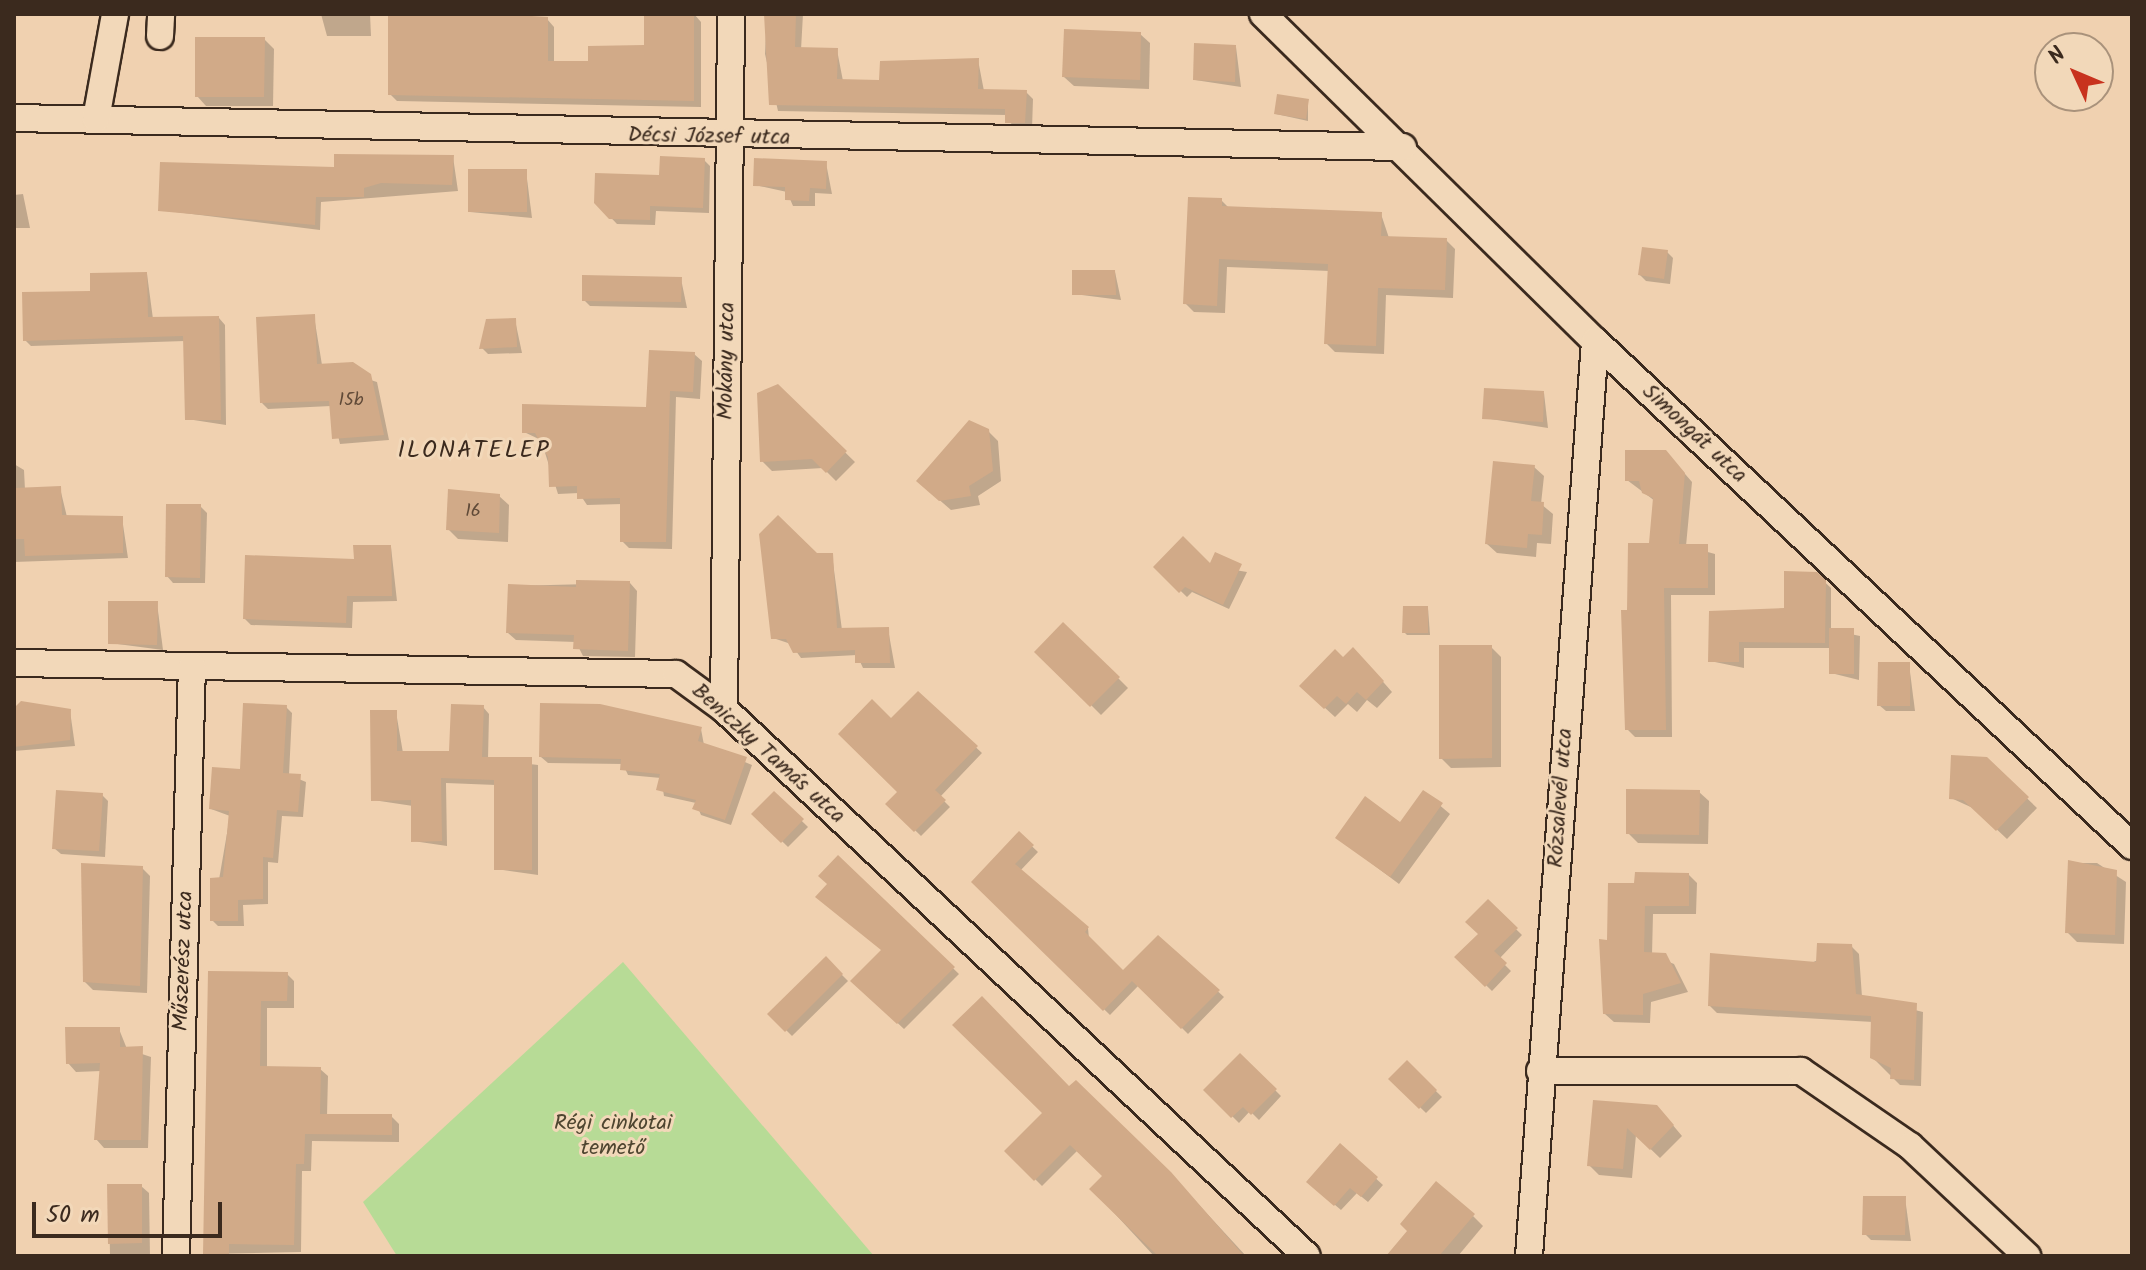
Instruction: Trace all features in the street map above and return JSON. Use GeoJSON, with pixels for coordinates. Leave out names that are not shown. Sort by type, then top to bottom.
{"type":"FeatureCollection","features":[{"type":"Feature","properties":{"kind":"street"},"geometry":{"type":"LineString","coordinates":[[96,119],[115,14]]}},
{"type":"Feature","properties":{"kind":"street","name":"Mokány utca"},"geometry":{"type":"LineString","coordinates":[[724,709],[731,14]]}},
{"type":"Feature","properties":{"kind":"street","name":"Simongát utca"},"geometry":{"type":"LineString","coordinates":[[1263,14],[1403,147],[1595,341],[2132,846]]}},
{"type":"Feature","properties":{"kind":"street","name":"Décsi József utca"},"geometry":{"type":"LineString","coordinates":[[14,118],[729,138],[1403,147]]}},
{"type":"Feature","properties":{"kind":"street","name":"Rózsalevél utca"},"geometry":{"type":"LineString","coordinates":[[1529,1256],[1595,341]]}},
{"type":"Feature","properties":{"kind":"street","name":"Beniczky Tamás utca"},"geometry":{"type":"LineString","coordinates":[[14,663],[676,674],[724,709],[1307,1256]]}},
{"type":"Feature","properties":{"kind":"street","name":"Műszerész utca"},"geometry":{"type":"LineString","coordinates":[[176,1256],[192,666]]}},
{"type":"Feature","properties":{"kind":"street"},"geometry":{"type":"LineString","coordinates":[[1540,1071],[1801,1071],[1910,1146],[2027,1256]]}},
{"type":"Feature","properties":{"kind":"green space","name":"Régi cinkotai temető"},"geometry":{"type":"Polygon","coordinates":[[[623,962],[874,1256],[397,1256],[363,1202],[623,962]]]}},
{"type":"Feature","properties":{"kind":"building"},"geometry":{"type":"Polygon","coordinates":[[[499,14],[548,17],[548,61],[588,61],[588,46],[644,45],[644,14],[694,14],[694,101],[388,95],[388,16],[499,14]]]}},
{"type":"Feature","properties":{"kind":"building"},"geometry":{"type":"Polygon","coordinates":[[[764,14],[796,14],[795,47],[838,48],[837,79],[879,80],[880,61],[979,58],[978,89],[1027,90],[1025,123],[1005,123],[1005,109],[769,105],[764,14]]]}},
{"type":"Feature","properties":{"kind":"building"},"geometry":{"type":"Polygon","coordinates":[[[1064,29],[1141,32],[1140,80],[1062,77],[1064,29]]]}},
{"type":"Feature","properties":{"kind":"building"},"geometry":{"type":"Polygon","coordinates":[[[195,37],[265,37],[264,97],[195,97],[195,37]]]}},
{"type":"Feature","properties":{"kind":"building"},"geometry":{"type":"Polygon","coordinates":[[[1194,43],[1236,45],[1235,82],[1193,80],[1194,43]]]}},
{"type":"Feature","properties":{"kind":"building"},"geometry":{"type":"Polygon","coordinates":[[[1277,94],[1309,99],[1306,119],[1274,114],[1277,94]]]}},
{"type":"Feature","properties":{"kind":"building"},"geometry":{"type":"Polygon","coordinates":[[[334,154],[454,155],[452,185],[381,183],[364,188],[364,197],[316,197],[315,225],[158,211],[160,162],[334,167],[334,154]]]}},
{"type":"Feature","properties":{"kind":"building"},"geometry":{"type":"Polygon","coordinates":[[[660,156],[705,158],[703,208],[650,206],[650,220],[609,219],[594,203],[595,173],[659,175],[660,156]]]}},
{"type":"Feature","properties":{"kind":"building"},"geometry":{"type":"Polygon","coordinates":[[[754,158],[827,161],[826,189],[810,188],[809,201],[785,200],[785,187],[753,186],[754,158]]]}},
{"type":"Feature","properties":{"kind":"building"},"geometry":{"type":"Polygon","coordinates":[[[468,169],[527,169],[527,212],[468,212],[468,169]]]}},
{"type":"Feature","properties":{"kind":"building"},"geometry":{"type":"Polygon","coordinates":[[[1188,197],[1222,198],[1222,206],[1382,212],[1381,236],[1447,238],[1445,290],[1378,288],[1376,346],[1324,344],[1328,264],[1219,259],[1217,306],[1183,304],[1188,197]]]}},
{"type":"Feature","properties":{"kind":"building"},"geometry":{"type":"Polygon","coordinates":[[[1642,247],[1668,250],[1664,279],[1638,275],[1642,247]]]}},
{"type":"Feature","properties":{"kind":"building"},"geometry":{"type":"Polygon","coordinates":[[[1072,270],[1115,270],[1116,295],[1072,295],[1072,270]]]}},
{"type":"Feature","properties":{"kind":"building"},"geometry":{"type":"Polygon","coordinates":[[[147,272],[148,317],[219,316],[221,420],[185,420],[183,336],[23,341],[22,292],[90,291],[90,273],[147,272]]]}},
{"type":"Feature","properties":{"kind":"building"},"geometry":{"type":"Polygon","coordinates":[[[582,275],[682,277],[681,302],[582,301],[582,275]]]}},
{"type":"Feature","properties":{"kind":"building"},"geometry":{"type":"Polygon","coordinates":[[[315,314],[317,364],[353,362],[371,374],[384,435],[332,439],[329,401],[260,403],[256,317],[315,314]]]}},
{"type":"Feature","properties":{"kind":"building"},"geometry":{"type":"Polygon","coordinates":[[[516,318],[517,347],[479,349],[486,319],[516,318]]]}},
{"type":"Feature","properties":{"kind":"building"},"geometry":{"type":"Polygon","coordinates":[[[649,350],[695,352],[693,392],[670,391],[666,542],[620,542],[620,498],[577,499],[577,486],[549,487],[548,457],[535,433],[522,433],[522,404],[646,407],[649,350]]]}},
{"type":"Feature","properties":{"kind":"building"},"geometry":{"type":"Polygon","coordinates":[[[778,384],[847,451],[826,473],[812,459],[760,462],[757,393],[778,384]]]}},
{"type":"Feature","properties":{"kind":"building"},"geometry":{"type":"Polygon","coordinates":[[[1484,388],[1544,391],[1543,422],[1482,419],[1484,388]]]}},
{"type":"Feature","properties":{"kind":"building"},"geometry":{"type":"Polygon","coordinates":[[[969,420],[989,429],[993,471],[969,486],[971,496],[939,501],[916,481],[969,420]]]}},
{"type":"Feature","properties":{"kind":"building"},"geometry":{"type":"Polygon","coordinates":[[[1625,450],[1666,450],[1685,473],[1679,544],[1708,544],[1708,588],[1664,588],[1666,730],[1625,730],[1621,610],[1627,610],[1628,543],[1649,543],[1653,498],[1642,493],[1639,481],[1625,481],[1625,450]]]}},
{"type":"Feature","properties":{"kind":"building"},"geometry":{"type":"Polygon","coordinates":[[[1493,461],[1535,465],[1531,501],[1544,502],[1542,535],[1528,534],[1527,548],[1485,544],[1493,461]]]}},
{"type":"Feature","properties":{"kind":"building"},"geometry":{"type":"Polygon","coordinates":[[[61,486],[62,515],[123,516],[123,553],[25,556],[24,539],[14,539],[14,488],[61,486]]]}},
{"type":"Feature","properties":{"kind":"building"},"geometry":{"type":"Polygon","coordinates":[[[448,489],[500,494],[499,533],[446,530],[448,489]]]}},
{"type":"Feature","properties":{"kind":"building"},"geometry":{"type":"Polygon","coordinates":[[[166,504],[201,504],[200,578],[165,577],[166,504]]]}},
{"type":"Feature","properties":{"kind":"building"},"geometry":{"type":"Polygon","coordinates":[[[778,515],[817,553],[833,553],[837,628],[889,627],[890,663],[855,663],[855,650],[793,653],[786,639],[771,639],[759,534],[778,515]]]}},
{"type":"Feature","properties":{"kind":"building"},"geometry":{"type":"Polygon","coordinates":[[[1183,536],[1210,563],[1215,552],[1242,564],[1223,605],[1185,587],[1179,593],[1153,567],[1183,536]]]}},
{"type":"Feature","properties":{"kind":"building"},"geometry":{"type":"Polygon","coordinates":[[[353,545],[391,545],[392,596],[347,596],[346,623],[243,619],[245,555],[354,559],[353,545]]]}},
{"type":"Feature","properties":{"kind":"building"},"geometry":{"type":"Polygon","coordinates":[[[1784,571],[1817,572],[1826,580],[1825,643],[1739,642],[1739,662],[1708,662],[1709,611],[1784,608],[1784,571]]]}},
{"type":"Feature","properties":{"kind":"building"},"geometry":{"type":"Polygon","coordinates":[[[576,580],[630,581],[628,651],[573,649],[574,635],[506,633],[508,584],[576,587],[576,580]]]}},
{"type":"Feature","properties":{"kind":"building"},"geometry":{"type":"Polygon","coordinates":[[[108,601],[158,601],[157,645],[108,644],[108,601]]]}},
{"type":"Feature","properties":{"kind":"building"},"geometry":{"type":"Polygon","coordinates":[[[1403,606],[1428,606],[1428,633],[1402,633],[1403,606]]]}},
{"type":"Feature","properties":{"kind":"building"},"geometry":{"type":"Polygon","coordinates":[[[1063,622],[1120,677],[1090,707],[1034,652],[1063,622]]]}},
{"type":"Feature","properties":{"kind":"building"},"geometry":{"type":"Polygon","coordinates":[[[1829,628],[1854,628],[1854,674],[1829,674],[1829,628]]]}},
{"type":"Feature","properties":{"kind":"building"},"geometry":{"type":"Polygon","coordinates":[[[1439,645],[1492,645],[1492,758],[1439,759],[1439,645]]]}},
{"type":"Feature","properties":{"kind":"building"},"geometry":{"type":"Polygon","coordinates":[[[1353,647],[1384,681],[1366,700],[1357,692],[1346,704],[1337,696],[1324,709],[1299,686],[1335,649],[1343,657],[1353,647]]]}},
{"type":"Feature","properties":{"kind":"building"},"geometry":{"type":"Polygon","coordinates":[[[1878,662],[1910,662],[1910,706],[1877,706],[1878,662]]]}},
{"type":"Feature","properties":{"kind":"building"},"geometry":{"type":"Polygon","coordinates":[[[918,691],[978,746],[935,790],[946,800],[914,832],[885,804],[897,792],[838,734],[872,699],[891,718],[918,691]]]}},
{"type":"Feature","properties":{"kind":"building"},"geometry":{"type":"Polygon","coordinates":[[[21,701],[71,709],[70,740],[14,747],[14,708],[21,701]]]}},
{"type":"Feature","properties":{"kind":"building"},"geometry":{"type":"Polygon","coordinates":[[[243,703],[287,705],[283,773],[301,774],[298,812],[277,810],[273,858],[263,857],[263,899],[238,900],[238,921],[210,921],[210,878],[223,877],[229,811],[209,809],[212,767],[240,769],[243,703]]]}},
{"type":"Feature","properties":{"kind":"building"},"geometry":{"type":"Polygon","coordinates":[[[540,703],[600,704],[702,727],[698,741],[747,757],[725,820],[692,809],[696,800],[656,790],[660,774],[620,770],[621,759],[539,757],[540,703]]]}},
{"type":"Feature","properties":{"kind":"building"},"geometry":{"type":"Polygon","coordinates":[[[451,704],[484,705],[482,757],[532,757],[532,870],[494,870],[494,780],[441,778],[442,841],[411,842],[411,800],[371,801],[370,710],[397,710],[397,751],[449,751],[451,704]]]}},
{"type":"Feature","properties":{"kind":"building"},"geometry":{"type":"Polygon","coordinates":[[[1951,755],[1987,757],[2029,797],[1996,831],[1963,800],[1949,799],[1951,755]]]}},
{"type":"Feature","properties":{"kind":"building"},"geometry":{"type":"Polygon","coordinates":[[[1626,789],[1700,790],[1699,835],[1626,834],[1626,789]]]}},
{"type":"Feature","properties":{"kind":"building"},"geometry":{"type":"Polygon","coordinates":[[[56,790],[103,793],[99,851],[52,849],[56,790]]]}},
{"type":"Feature","properties":{"kind":"building"},"geometry":{"type":"Polygon","coordinates":[[[1423,790],[1443,803],[1390,877],[1335,838],[1365,796],[1400,822],[1423,790]]]}},
{"type":"Feature","properties":{"kind":"building"},"geometry":{"type":"Polygon","coordinates":[[[774,791],[804,819],[781,843],[751,814],[774,791]]]}},
{"type":"Feature","properties":{"kind":"building"},"geometry":{"type":"Polygon","coordinates":[[[1019,831],[1034,845],[1015,864],[1089,927],[1085,932],[1123,970],[1158,935],[1220,990],[1181,1029],[1132,981],[1103,1011],[971,882],[1019,831]]]}},
{"type":"Feature","properties":{"kind":"building"},"geometry":{"type":"Polygon","coordinates":[[[838,855],[955,967],[897,1024],[850,981],[881,950],[815,897],[827,884],[818,876],[838,855]]]}},
{"type":"Feature","properties":{"kind":"building"},"geometry":{"type":"Polygon","coordinates":[[[2068,860],[2117,870],[2115,935],[2065,933],[2068,860]]]}},
{"type":"Feature","properties":{"kind":"building"},"geometry":{"type":"Polygon","coordinates":[[[81,863],[143,866],[140,986],[83,982],[81,863]]]}},
{"type":"Feature","properties":{"kind":"building"},"geometry":{"type":"Polygon","coordinates":[[[1635,872],[1689,873],[1689,906],[1645,906],[1644,952],[1666,953],[1681,983],[1643,994],[1643,1015],[1603,1014],[1599,939],[1607,940],[1608,883],[1634,883],[1635,872]]]}},
{"type":"Feature","properties":{"kind":"building"},"geometry":{"type":"Polygon","coordinates":[[[1488,899],[1518,928],[1494,951],[1507,963],[1485,987],[1454,957],[1478,934],[1465,922],[1488,899]]]}},
{"type":"Feature","properties":{"kind":"building"},"geometry":{"type":"Polygon","coordinates":[[[1817,943],[1852,944],[1856,994],[1917,1003],[1914,1080],[1890,1079],[1891,1068],[1870,1058],[1871,1016],[1708,1006],[1710,953],[1816,962],[1817,943]]]}},
{"type":"Feature","properties":{"kind":"building"},"geometry":{"type":"Polygon","coordinates":[[[826,956],[843,974],[785,1032],[767,1014],[826,956]]]}},
{"type":"Feature","properties":{"kind":"building"},"geometry":{"type":"Polygon","coordinates":[[[208,971],[288,972],[287,1001],[261,1001],[260,1066],[321,1067],[320,1114],[392,1114],[392,1135],[305,1134],[304,1164],[296,1164],[294,1245],[229,1244],[229,1255],[203,1255],[208,971]]]}},
{"type":"Feature","properties":{"kind":"building"},"geometry":{"type":"Polygon","coordinates":[[[982,996],[1069,1086],[1076,1080],[1171,1172],[1244,1256],[1158,1256],[1089,1189],[1102,1176],[1070,1145],[1034,1181],[1004,1151],[1042,1113],[952,1025],[982,996]]]}},
{"type":"Feature","properties":{"kind":"building"},"geometry":{"type":"Polygon","coordinates":[[[65,1027],[120,1027],[120,1047],[143,1046],[141,1140],[94,1140],[100,1063],[66,1064],[65,1027]]]}},
{"type":"Feature","properties":{"kind":"building"},"geometry":{"type":"Polygon","coordinates":[[[1240,1053],[1277,1089],[1251,1115],[1243,1107],[1231,1118],[1203,1090],[1240,1053]]]}},
{"type":"Feature","properties":{"kind":"building"},"geometry":{"type":"Polygon","coordinates":[[[1407,1060],[1437,1090],[1419,1109],[1388,1079],[1407,1060]]]}},
{"type":"Feature","properties":{"kind":"building"},"geometry":{"type":"Polygon","coordinates":[[[1593,1100],[1657,1105],[1674,1125],[1650,1150],[1627,1128],[1623,1169],[1587,1166],[1593,1100]]]}},
{"type":"Feature","properties":{"kind":"building"},"geometry":{"type":"Polygon","coordinates":[[[1340,1143],[1378,1177],[1361,1197],[1350,1188],[1334,1206],[1306,1182],[1340,1143]]]}},
{"type":"Feature","properties":{"kind":"building"},"geometry":{"type":"Polygon","coordinates":[[[1436,1181],[1475,1214],[1439,1256],[1386,1256],[1407,1231],[1400,1224],[1436,1181]]]}},
{"type":"Feature","properties":{"kind":"building"},"geometry":{"type":"Polygon","coordinates":[[[107,1184],[142,1184],[142,1243],[108,1244],[107,1184]]]}},
{"type":"Feature","properties":{"kind":"building"},"geometry":{"type":"Polygon","coordinates":[[[1863,1196],[1906,1196],[1905,1235],[1862,1235],[1863,1196]]]}},
{"type":"Feature","properties":{"kind":"district","name":"ILONATELEP"},"geometry":{"type":"Point","coordinates":[474,451]}}]}
